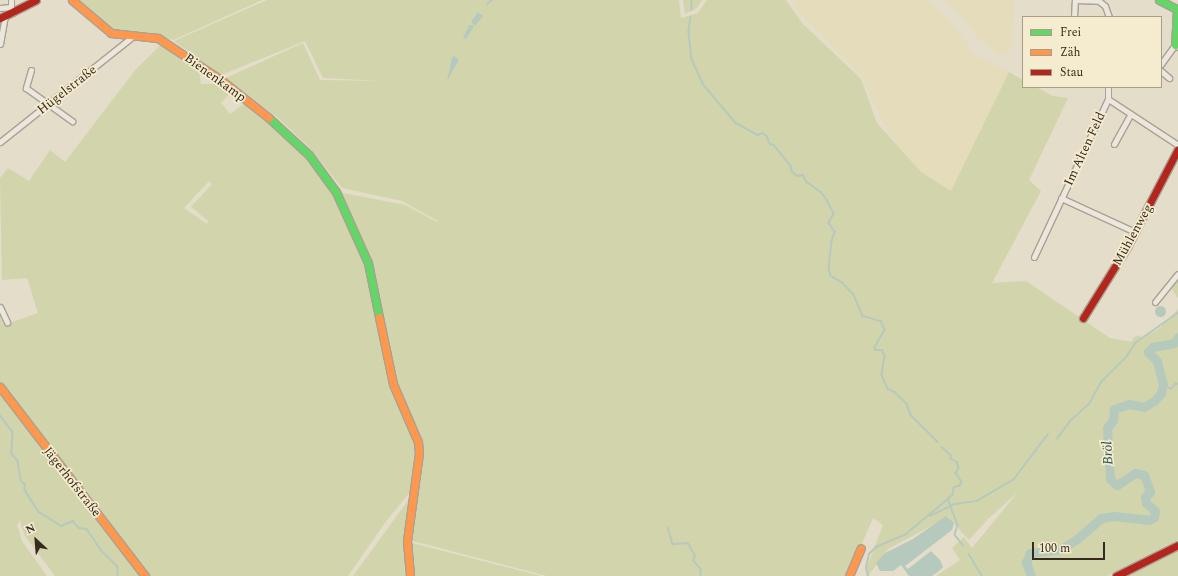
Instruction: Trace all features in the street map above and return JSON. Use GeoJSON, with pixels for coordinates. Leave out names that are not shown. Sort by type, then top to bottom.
{"type":"FeatureCollection","features":[{"type":"Feature","properties":{"kind":"street"},"geometry":{"type":"LineString","coordinates":[[11,0],[12,10]]}},
{"type":"Feature","properties":{"kind":"street"},"geometry":{"type":"LineString","coordinates":[[0,44],[2,18],[12,10],[36,0]]}},
{"type":"Feature","properties":{"kind":"street","name":"Bienenkamp"},"geometry":{"type":"LineString","coordinates":[[72,0],[111,33],[132,37],[148,36],[168,43],[192,62],[221,80],[280,126],[309,155],[336,192],[368,264],[393,384],[418,442],[419,453],[407,541],[410,576]]}},
{"type":"Feature","properties":{"kind":"street"},"geometry":{"type":"LineString","coordinates":[[1074,16],[1075,0],[1099,1],[1105,6],[1109,16]]}},
{"type":"Feature","properties":{"kind":"street"},"geometry":{"type":"LineString","coordinates":[[1158,0],[1177,8],[1176,46],[1162,63]]}},
{"type":"Feature","properties":{"kind":"street"},"geometry":{"type":"LineString","coordinates":[[0,8],[12,10]]}},
{"type":"Feature","properties":{"kind":"street","name":"Hügelstraße"},"geometry":{"type":"LineString","coordinates":[[0,142],[50,104],[132,37]]}},
{"type":"Feature","properties":{"kind":"street"},"geometry":{"type":"LineString","coordinates":[[31,70],[26,88],[72,121]]}},
{"type":"Feature","properties":{"kind":"street"},"geometry":{"type":"LineString","coordinates":[[1162,72],[1169,78]]}},
{"type":"Feature","properties":{"kind":"street"},"geometry":{"type":"LineString","coordinates":[[1108,88],[1108,99],[1178,146]]}},
{"type":"Feature","properties":{"kind":"street","name":"Im Alten Feld"},"geometry":{"type":"LineString","coordinates":[[1034,257],[1108,99]]}},
{"type":"Feature","properties":{"kind":"street"},"geometry":{"type":"LineString","coordinates":[[1114,144],[1130,115]]}},
{"type":"Feature","properties":{"kind":"street","name":"Mühlenweg"},"geometry":{"type":"LineString","coordinates":[[1083,318],[1135,232],[1178,149]]}},
{"type":"Feature","properties":{"kind":"street","name":"Im Alten Feld"},"geometry":{"type":"LineString","coordinates":[[1061,198],[1135,232]]}},
{"type":"Feature","properties":{"kind":"street"},"geometry":{"type":"LineString","coordinates":[[1155,302],[1178,274]]}},
{"type":"Feature","properties":{"kind":"street"},"geometry":{"type":"LineString","coordinates":[[0,306],[7,322]]}},
{"type":"Feature","properties":{"kind":"street","name":"Jägerhofstraße"},"geometry":{"type":"LineString","coordinates":[[0,387],[145,576]]}},
{"type":"Feature","properties":{"kind":"street"},"geometry":{"type":"LineString","coordinates":[[1116,576],[1178,545]]}},
{"type":"Feature","properties":{"kind":"street"},"geometry":{"type":"LineString","coordinates":[[849,576],[862,548]]}},
{"type":"Feature","properties":{"kind":"shaded area"},"geometry":{"type":"Polygon","coordinates":[[[791,0],[927,0],[949,20],[976,56],[1009,72],[951,191],[921,172],[898,146],[881,119],[861,75],[800,14],[791,0]]]}},
{"type":"Feature","properties":{"kind":"shaded area"},"geometry":{"type":"Polygon","coordinates":[[[945,0],[1015,0],[1011,50],[1001,56],[979,39],[955,8],[945,0]]]}},
{"type":"Feature","properties":{"kind":"shaded area"},"geometry":{"type":"Polygon","coordinates":[[[478,12],[483,16],[475,26],[471,22],[478,12]]]}},
{"type":"Feature","properties":{"kind":"shaded area"},"geometry":{"type":"Polygon","coordinates":[[[469,25],[473,25],[473,28],[466,39],[463,38],[469,25]]]}},
{"type":"Feature","properties":{"kind":"shaded area"},"geometry":{"type":"Polygon","coordinates":[[[454,56],[459,60],[447,81],[452,58],[454,56]]]}},
{"type":"Feature","properties":{"kind":"shaded area"},"geometry":{"type":"Polygon","coordinates":[[[1160,305],[1164,307],[1166,311],[1164,315],[1160,317],[1156,315],[1154,311],[1156,307],[1160,305]]]}},
{"type":"Feature","properties":{"kind":"shaded area"},"geometry":{"type":"Polygon","coordinates":[[[946,516],[954,523],[952,530],[905,566],[908,569],[931,551],[940,560],[943,567],[940,570],[932,576],[909,576],[901,565],[893,571],[880,571],[876,563],[885,553],[913,539],[946,516]]]}},
{"type":"Feature","properties":{"kind":"green space"},"geometry":{"type":"Polygon","coordinates":[[[74,0],[262,0],[173,40],[148,32],[112,31],[74,0]]]}},
{"type":"Feature","properties":{"kind":"green space"},"geometry":{"type":"Polygon","coordinates":[[[267,0],[679,0],[681,18],[698,13],[707,0],[786,0],[802,23],[861,79],[877,123],[921,172],[951,191],[1009,72],[1022,79],[1022,88],[1038,88],[1053,96],[1068,98],[1029,180],[1041,191],[992,283],[1026,281],[1110,338],[1132,342],[1133,338],[1138,335],[1143,338],[1160,328],[1178,309],[1178,540],[1107,576],[936,576],[960,560],[952,548],[964,537],[972,548],[1018,492],[988,519],[969,540],[948,517],[888,549],[868,576],[867,567],[883,525],[873,518],[848,576],[547,576],[409,540],[420,454],[395,384],[370,266],[338,192],[405,205],[437,222],[438,221],[402,201],[342,188],[308,146],[277,117],[226,78],[303,43],[320,80],[382,81],[323,78],[305,41],[221,75],[174,41],[267,0]]]}},
{"type":"Feature","properties":{"kind":"green space"},"geometry":{"type":"Polygon","coordinates":[[[683,0],[702,0],[697,8],[685,14],[683,0]]]}},
{"type":"Feature","properties":{"kind":"green space"},"geometry":{"type":"Polygon","coordinates":[[[161,45],[199,71],[201,84],[215,84],[230,93],[221,103],[230,114],[244,104],[277,128],[303,152],[336,194],[367,266],[391,384],[416,442],[416,452],[410,492],[387,520],[348,576],[55,576],[25,536],[20,521],[17,525],[22,541],[47,576],[0,576],[0,317],[4,325],[38,313],[27,278],[2,280],[0,178],[8,168],[29,181],[50,150],[65,162],[136,69],[161,45]],[[209,181],[184,208],[207,224],[208,221],[191,207],[212,184],[209,181]]]}},
{"type":"Feature","properties":{"kind":"green space"},"geometry":{"type":"Polygon","coordinates":[[[1178,278],[1178,298],[1170,286],[1178,278]]]}},
{"type":"Feature","properties":{"kind":"green space"},"geometry":{"type":"Polygon","coordinates":[[[412,495],[405,541],[408,576],[353,576],[412,495]]]}},
{"type":"Feature","properties":{"kind":"green space"},"geometry":{"type":"Polygon","coordinates":[[[408,542],[541,576],[413,576],[408,542]]]}},
{"type":"Feature","properties":{"kind":"green space"},"geometry":{"type":"Polygon","coordinates":[[[1178,548],[1178,576],[1123,576],[1178,548]]]}},
{"type":"Feature","properties":{"kind":"waterway"},"geometry":{"type":"LineString","coordinates":[[487,4],[492,0]]}},
{"type":"Feature","properties":{"kind":"waterway"},"geometry":{"type":"LineString","coordinates":[[692,0],[692,10]]}},
{"type":"Feature","properties":{"kind":"waterway"},"geometry":{"type":"LineString","coordinates":[[691,17],[689,32],[692,59],[703,84],[736,123],[758,135],[763,133],[767,136],[770,144],[774,145],[791,166],[792,171],[797,176],[803,175],[807,182],[821,192],[827,200],[834,214],[829,223],[835,232],[832,241],[829,269],[831,276],[842,282],[854,295],[863,316],[881,321],[885,330],[875,347],[876,350],[882,350],[885,356],[882,375],[888,389],[895,392],[907,404],[911,415],[938,442]]}},
{"type":"Feature","properties":{"kind":"waterway"},"geometry":{"type":"LineString","coordinates":[[1057,439],[1070,421],[1089,404],[1101,382],[1127,356],[1135,343],[1178,313]]}},
{"type":"Feature","properties":{"kind":"waterway","name":"Bröl"},"geometry":{"type":"LineString","coordinates":[[1031,576],[1026,562],[1030,553],[1061,549],[1077,539],[1101,518],[1113,516],[1149,520],[1154,517],[1155,511],[1146,503],[1145,497],[1150,492],[1144,475],[1135,473],[1117,485],[1110,479],[1107,428],[1113,420],[1114,409],[1129,404],[1144,407],[1154,401],[1161,393],[1163,384],[1157,361],[1148,352],[1153,347],[1174,343],[1178,337]]}},
{"type":"Feature","properties":{"kind":"waterway"},"geometry":{"type":"LineString","coordinates":[[1163,384],[1171,389],[1176,383],[1178,384]]}},
{"type":"Feature","properties":{"kind":"waterway"},"geometry":{"type":"LineString","coordinates":[[0,415],[13,432],[12,454],[18,461],[21,481],[25,484],[25,490],[39,512],[61,526],[73,521],[79,528],[87,529],[101,550],[118,567],[118,576]]}},
{"type":"Feature","properties":{"kind":"waterway"},"geometry":{"type":"LineString","coordinates":[[930,516],[955,504],[977,501],[1014,479],[1048,434]]}},
{"type":"Feature","properties":{"kind":"waterway"},"geometry":{"type":"LineString","coordinates":[[942,447],[951,455],[951,459],[957,462],[959,468],[956,473],[962,482],[960,486],[954,488],[953,495],[948,499],[958,525],[955,535],[963,545]]}},
{"type":"Feature","properties":{"kind":"waterway"},"geometry":{"type":"LineString","coordinates":[[868,576],[866,568],[869,554],[876,547],[906,534],[948,499]]}},
{"type":"Feature","properties":{"kind":"waterway"},"geometry":{"type":"LineString","coordinates":[[668,527],[673,544],[688,543],[695,555],[694,561],[701,569],[701,576]]}},
{"type":"Feature","properties":{"kind":"waterway"},"geometry":{"type":"LineString","coordinates":[[969,554],[982,576]]}},
{"type":"Feature","properties":{"kind":"traffic: fast"},"geometry":{"type":"LineString","coordinates":[[1159,0],[1177,9],[1175,45]]}},
{"type":"Feature","properties":{"kind":"traffic: fast"},"geometry":{"type":"LineString","coordinates":[[269,118],[309,155],[336,192],[368,263],[379,317]]}},
{"type":"Feature","properties":{"kind":"traffic: slow"},"geometry":{"type":"LineString","coordinates":[[72,0],[111,33],[158,38],[221,80],[269,118]]}},
{"type":"Feature","properties":{"kind":"traffic: slow"},"geometry":{"type":"LineString","coordinates":[[379,317],[393,384],[418,442],[419,453],[407,541],[410,576]]}},
{"type":"Feature","properties":{"kind":"traffic: slow"},"geometry":{"type":"LineString","coordinates":[[0,387],[145,576]]}},
{"type":"Feature","properties":{"kind":"traffic: slow"},"geometry":{"type":"LineString","coordinates":[[849,576],[861,548]]}},
{"type":"Feature","properties":{"kind":"traffic: jam"},"geometry":{"type":"LineString","coordinates":[[0,18],[36,0]]}},
{"type":"Feature","properties":{"kind":"traffic: jam"},"geometry":{"type":"LineString","coordinates":[[1083,318],[1127,247],[1178,149]]}},
{"type":"Feature","properties":{"kind":"traffic: jam"},"geometry":{"type":"LineString","coordinates":[[1116,576],[1178,545]]}}]}
